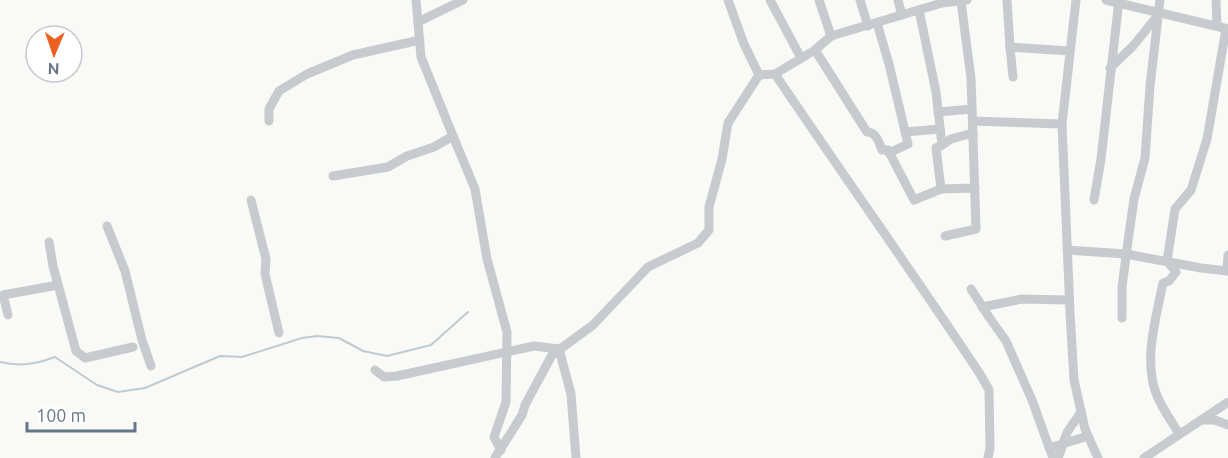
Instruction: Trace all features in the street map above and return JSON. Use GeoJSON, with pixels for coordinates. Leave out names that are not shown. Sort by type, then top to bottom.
{"type":"FeatureCollection","features":[{"type":"Feature","properties":{"kind":"street"},"geometry":{"type":"LineString","coordinates":[[416,0],[421,57],[475,189],[487,259],[507,332],[506,402],[494,437],[498,454]]}},
{"type":"Feature","properties":{"kind":"street"},"geometry":{"type":"LineString","coordinates":[[418,22],[463,0]]}},
{"type":"Feature","properties":{"kind":"street"},"geometry":{"type":"LineString","coordinates":[[728,0],[744,44],[759,75]]}},
{"type":"Feature","properties":{"kind":"street"},"geometry":{"type":"LineString","coordinates":[[770,0],[801,58]]}},
{"type":"Feature","properties":{"kind":"street"},"geometry":{"type":"LineString","coordinates":[[819,0],[831,36]]}},
{"type":"Feature","properties":{"kind":"street"},"geometry":{"type":"LineString","coordinates":[[860,0],[872,24],[908,144],[889,153]]}},
{"type":"Feature","properties":{"kind":"street"},"geometry":{"type":"LineString","coordinates":[[898,0],[902,15]]}},
{"type":"Feature","properties":{"kind":"street"},"geometry":{"type":"LineString","coordinates":[[1007,0],[1013,77]]}},
{"type":"Feature","properties":{"kind":"street"},"geometry":{"type":"LineString","coordinates":[[1076,0],[1062,123],[1069,300],[1074,380],[1088,436],[1098,458]]}},
{"type":"Feature","properties":{"kind":"street"},"geometry":{"type":"LineString","coordinates":[[1106,0],[1119,1],[1224,28]]}},
{"type":"Feature","properties":{"kind":"street"},"geometry":{"type":"LineString","coordinates":[[1122,318],[1122,287],[1126,254],[1134,199],[1145,158],[1150,86],[1160,0]]}},
{"type":"Feature","properties":{"kind":"street"},"geometry":{"type":"LineString","coordinates":[[1179,434],[1157,396],[1150,367],[1163,283],[1169,281],[1176,272],[1167,261],[1175,208],[1191,190],[1207,139],[1224,28],[1216,0]]}},
{"type":"Feature","properties":{"kind":"street"},"geometry":{"type":"LineString","coordinates":[[759,75],[776,74],[814,50],[831,36],[942,2],[964,1],[971,78],[976,229],[945,236]]}},
{"type":"Feature","properties":{"kind":"street"},"geometry":{"type":"LineString","coordinates":[[1094,200],[1101,159],[1119,1]]}},
{"type":"Feature","properties":{"kind":"street"},"geometry":{"type":"LineString","coordinates":[[919,10],[942,145]]}},
{"type":"Feature","properties":{"kind":"street"},"geometry":{"type":"LineString","coordinates":[[1110,68],[1133,46],[1160,13]]}},
{"type":"Feature","properties":{"kind":"street"},"geometry":{"type":"LineString","coordinates":[[269,121],[269,109],[279,91],[307,74],[353,55],[420,40]]}},
{"type":"Feature","properties":{"kind":"street"},"geometry":{"type":"LineString","coordinates":[[1010,47],[1070,51]]}},
{"type":"Feature","properties":{"kind":"street"},"geometry":{"type":"LineString","coordinates":[[814,50],[867,132],[871,132],[877,138],[882,150],[888,150],[914,200],[940,189],[975,188]]}},
{"type":"Feature","properties":{"kind":"street"},"geometry":{"type":"LineString","coordinates":[[776,74],[872,218],[917,278],[989,390],[990,448],[988,458]]}},
{"type":"Feature","properties":{"kind":"street"},"geometry":{"type":"LineString","coordinates":[[498,454],[522,415],[552,355],[593,325],[648,267],[698,243],[709,230],[709,207],[722,159],[728,123],[759,75]]}},
{"type":"Feature","properties":{"kind":"street"},"geometry":{"type":"LineString","coordinates":[[938,112],[972,109]]}},
{"type":"Feature","properties":{"kind":"street"},"geometry":{"type":"LineString","coordinates":[[973,121],[1062,123]]}},
{"type":"Feature","properties":{"kind":"street"},"geometry":{"type":"LineString","coordinates":[[905,132],[940,129]]}},
{"type":"Feature","properties":{"kind":"street"},"geometry":{"type":"LineString","coordinates":[[940,189],[936,148],[951,139],[973,133]]}},
{"type":"Feature","properties":{"kind":"street"},"geometry":{"type":"LineString","coordinates":[[333,176],[388,167],[453,136]]}},
{"type":"Feature","properties":{"kind":"street"},"geometry":{"type":"LineString","coordinates":[[251,200],[266,259],[265,274],[279,333]]}},
{"type":"Feature","properties":{"kind":"street"},"geometry":{"type":"LineString","coordinates":[[108,226],[125,271],[142,340],[151,366]]}},
{"type":"Feature","properties":{"kind":"street"},"geometry":{"type":"LineString","coordinates":[[49,242],[76,351],[85,358],[133,347]]}},
{"type":"Feature","properties":{"kind":"street"},"geometry":{"type":"LineString","coordinates":[[1067,250],[1126,254],[1227,271],[1228,255]]}},
{"type":"Feature","properties":{"kind":"street"},"geometry":{"type":"LineString","coordinates":[[8,315],[3,295],[58,285]]}},
{"type":"Feature","properties":{"kind":"street"},"geometry":{"type":"LineString","coordinates":[[971,289],[1006,340],[1032,400],[1051,453],[1064,443],[1088,436]]}},
{"type":"Feature","properties":{"kind":"street"},"geometry":{"type":"LineString","coordinates":[[982,307],[1022,298],[1069,300]]}},
{"type":"Feature","properties":{"kind":"street"},"geometry":{"type":"LineString","coordinates":[[375,370],[384,377],[398,376],[534,346],[559,350]]}},
{"type":"Feature","properties":{"kind":"street"},"geometry":{"type":"LineString","coordinates":[[559,350],[571,394],[576,458]]}},
{"type":"Feature","properties":{"kind":"street"},"geometry":{"type":"LineString","coordinates":[[1144,458],[1228,402]]}},
{"type":"Feature","properties":{"kind":"street"},"geometry":{"type":"LineString","coordinates":[[1058,458],[1066,434],[1076,422],[1081,411]]}},
{"type":"Feature","properties":{"kind":"street"},"geometry":{"type":"LineString","coordinates":[[1200,420],[1215,420],[1228,425]]}},
{"type":"Feature","properties":{"kind":"street"},"geometry":{"type":"LineString","coordinates":[[1151,458],[1171,440]]}},
{"type":"Feature","properties":{"kind":"waterway"},"geometry":{"type":"LineString","coordinates":[[0,362],[28,364],[55,357],[97,385],[118,392],[145,388],[220,356],[242,357],[302,338],[317,336],[339,338],[363,351],[387,356],[431,345],[468,312]]}}]}
